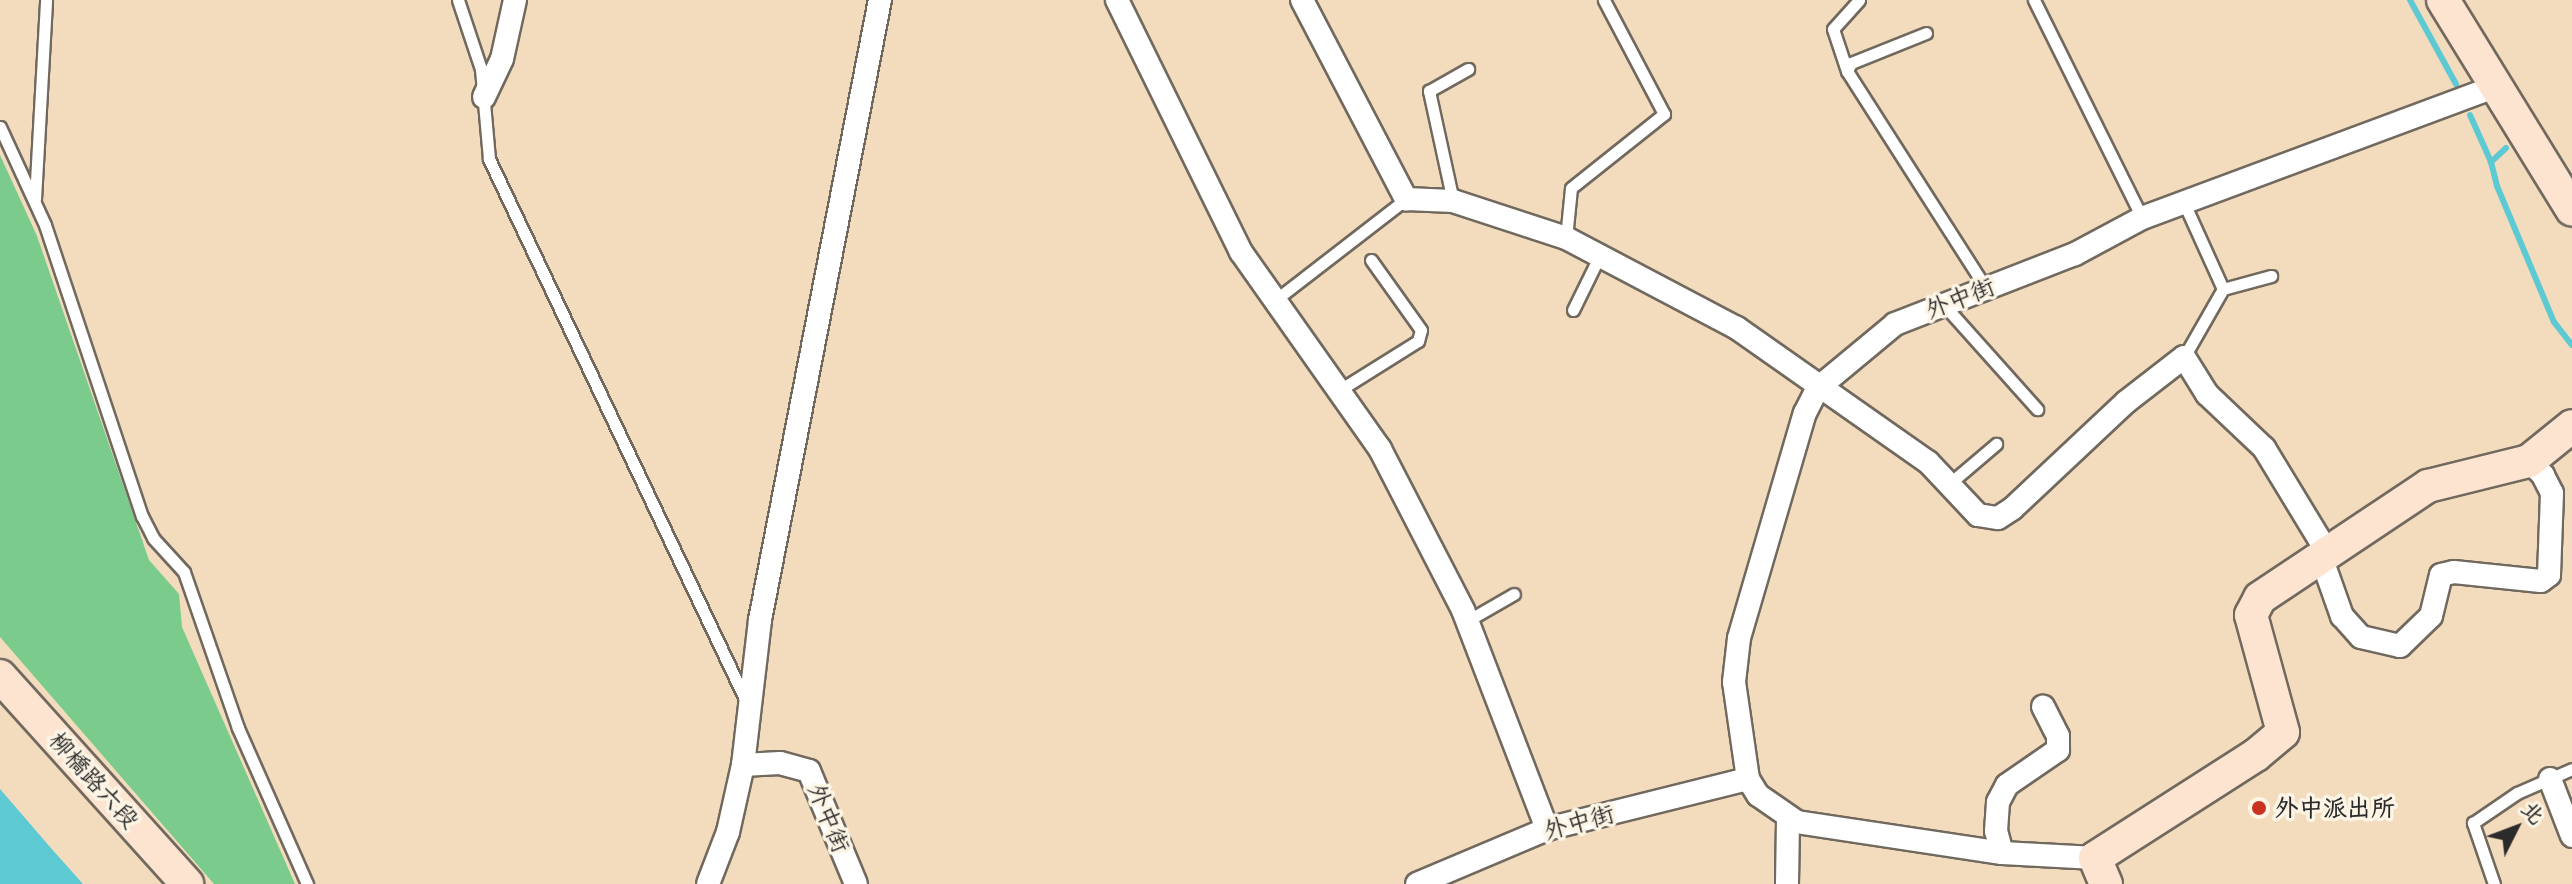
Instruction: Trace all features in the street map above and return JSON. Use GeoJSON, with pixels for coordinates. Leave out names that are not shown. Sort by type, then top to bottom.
{"type":"FeatureCollection","features":[{"type":"Feature","properties":{"kind":"street"},"geometry":{"type":"LineString","coordinates":[[484,97],[502,59],[515,0]]}},
{"type":"Feature","properties":{"kind":"street"},"geometry":{"type":"LineString","coordinates":[[708,884],[728,832],[743,765],[760,620],[880,0]]}},
{"type":"Feature","properties":{"kind":"street"},"geometry":{"type":"LineString","coordinates":[[1117,0],[1241,252],[1380,449],[1467,621],[1547,829]]}},
{"type":"Feature","properties":{"kind":"street"},"geometry":{"type":"LineString","coordinates":[[1302,0],[1406,199],[1453,201],[1566,238],[1598,259],[1737,328],[1818,388],[1928,462],[1978,515],[1998,518],[2126,402],[2184,357],[2207,394],[2264,448],[2323,552],[2342,616],[2361,637],[2400,646],[2431,616],[2441,575],[2454,572],[2541,581],[2549,575],[2552,493],[2543,475],[2529,461]]}},
{"type":"Feature","properties":{"kind":"street"},"geometry":{"type":"LineString","coordinates":[[2443,0],[2572,210]]}},
{"type":"Feature","properties":{"kind":"street","name":"外中街"},"geometry":{"type":"LineString","coordinates":[[1417,884],[1547,829],[1748,779],[1734,682],[1739,638],[1805,413],[1818,388],[1895,324],[2075,254],[2142,218],[2495,87]]}},
{"type":"Feature","properties":{"kind":"street"},"geometry":{"type":"LineString","coordinates":[[1748,779],[1758,795],[1788,817],[2100,871],[2283,732],[2251,615],[2260,598],[2323,552],[2428,486],[2529,461],[2572,426]]}},
{"type":"Feature","properties":{"kind":"street","name":"柳橋路六段"},"geometry":{"type":"LineString","coordinates":[[0,676],[187,884]]}},
{"type":"Feature","properties":{"kind":"street"},"geometry":{"type":"LineString","coordinates":[[2002,853],[1996,831],[1998,802],[2007,785],[2058,750],[2058,736],[2043,707]]}},
{"type":"Feature","properties":{"kind":"street","name":"外中街"},"geometry":{"type":"LineString","coordinates":[[743,765],[780,763],[809,771],[856,884]]}},
{"type":"Feature","properties":{"kind":"street"},"geometry":{"type":"LineString","coordinates":[[2550,779],[2572,836]]}},
{"type":"Feature","properties":{"kind":"street"},"geometry":{"type":"LineString","coordinates":[[1787,884],[1788,817]]}},
{"type":"Feature","properties":{"kind":"lane"},"geometry":{"type":"LineString","coordinates":[[35,203],[46,0]]}},
{"type":"Feature","properties":{"kind":"lane"},"geometry":{"type":"LineString","coordinates":[[458,0],[481,69],[489,159],[749,709]]}},
{"type":"Feature","properties":{"kind":"lane"},"geometry":{"type":"LineString","coordinates":[[1566,238],[1571,188],[1664,114],[1604,0]]}},
{"type":"Feature","properties":{"kind":"lane"},"geometry":{"type":"LineString","coordinates":[[1859,0],[1833,29],[1847,71],[1986,288]]}},
{"type":"Feature","properties":{"kind":"lane"},"geometry":{"type":"LineString","coordinates":[[2034,0],[2142,218]]}},
{"type":"Feature","properties":{"kind":"lane"},"geometry":{"type":"LineString","coordinates":[[1847,71],[1851,63],[1926,33]]}},
{"type":"Feature","properties":{"kind":"lane"},"geometry":{"type":"LineString","coordinates":[[1453,201],[1429,91],[1468,69]]}},
{"type":"Feature","properties":{"kind":"lane"},"geometry":{"type":"LineString","coordinates":[[0,127],[35,203],[142,516],[153,538],[184,572],[238,728],[307,884]]}},
{"type":"Feature","properties":{"kind":"lane"},"geometry":{"type":"LineString","coordinates":[[1274,301],[1406,199]]}},
{"type":"Feature","properties":{"kind":"lane"},"geometry":{"type":"LineString","coordinates":[[2184,203],[2223,289]]}},
{"type":"Feature","properties":{"kind":"lane"},"geometry":{"type":"LineString","coordinates":[[1573,310],[1598,259]]}},
{"type":"Feature","properties":{"kind":"lane"},"geometry":{"type":"LineString","coordinates":[[1337,392],[1418,341],[1421,330],[1371,260]]}},
{"type":"Feature","properties":{"kind":"lane"},"geometry":{"type":"LineString","coordinates":[[2184,357],[2223,289],[2271,276]]}},
{"type":"Feature","properties":{"kind":"lane"},"geometry":{"type":"LineString","coordinates":[[1944,305],[2037,409]]}},
{"type":"Feature","properties":{"kind":"lane"},"geometry":{"type":"LineString","coordinates":[[1949,484],[1996,444]]}},
{"type":"Feature","properties":{"kind":"lane"},"geometry":{"type":"LineString","coordinates":[[1467,621],[1514,594]]}},
{"type":"Feature","properties":{"kind":"lane"},"geometry":{"type":"LineString","coordinates":[[2494,884],[2473,823],[2572,769]]}},
{"type":"Feature","properties":{"kind":"green space"},"geometry":{"type":"Polygon","coordinates":[[[0,155],[37,236],[149,560],[179,594],[182,627],[295,884],[214,884],[0,637],[0,155]]]}},
{"type":"Feature","properties":{"kind":"water"},"geometry":{"type":"Polygon","coordinates":[[[0,789],[50,847],[83,884],[0,884],[0,789]]]}},
{"type":"Feature","properties":{"kind":"waterway"},"geometry":{"type":"LineString","coordinates":[[2410,0],[2456,84]]}},
{"type":"Feature","properties":{"kind":"waterway"},"geometry":{"type":"LineString","coordinates":[[2470,115],[2491,162]]}},
{"type":"Feature","properties":{"kind":"waterway"},"geometry":{"type":"LineString","coordinates":[[2506,148],[2491,162],[2497,186],[2554,322],[2572,345]]}},
{"type":"Feature","properties":{"kind":"place","name":"外中派出所"},"geometry":{"type":"Point","coordinates":[2259,808]}}]}
